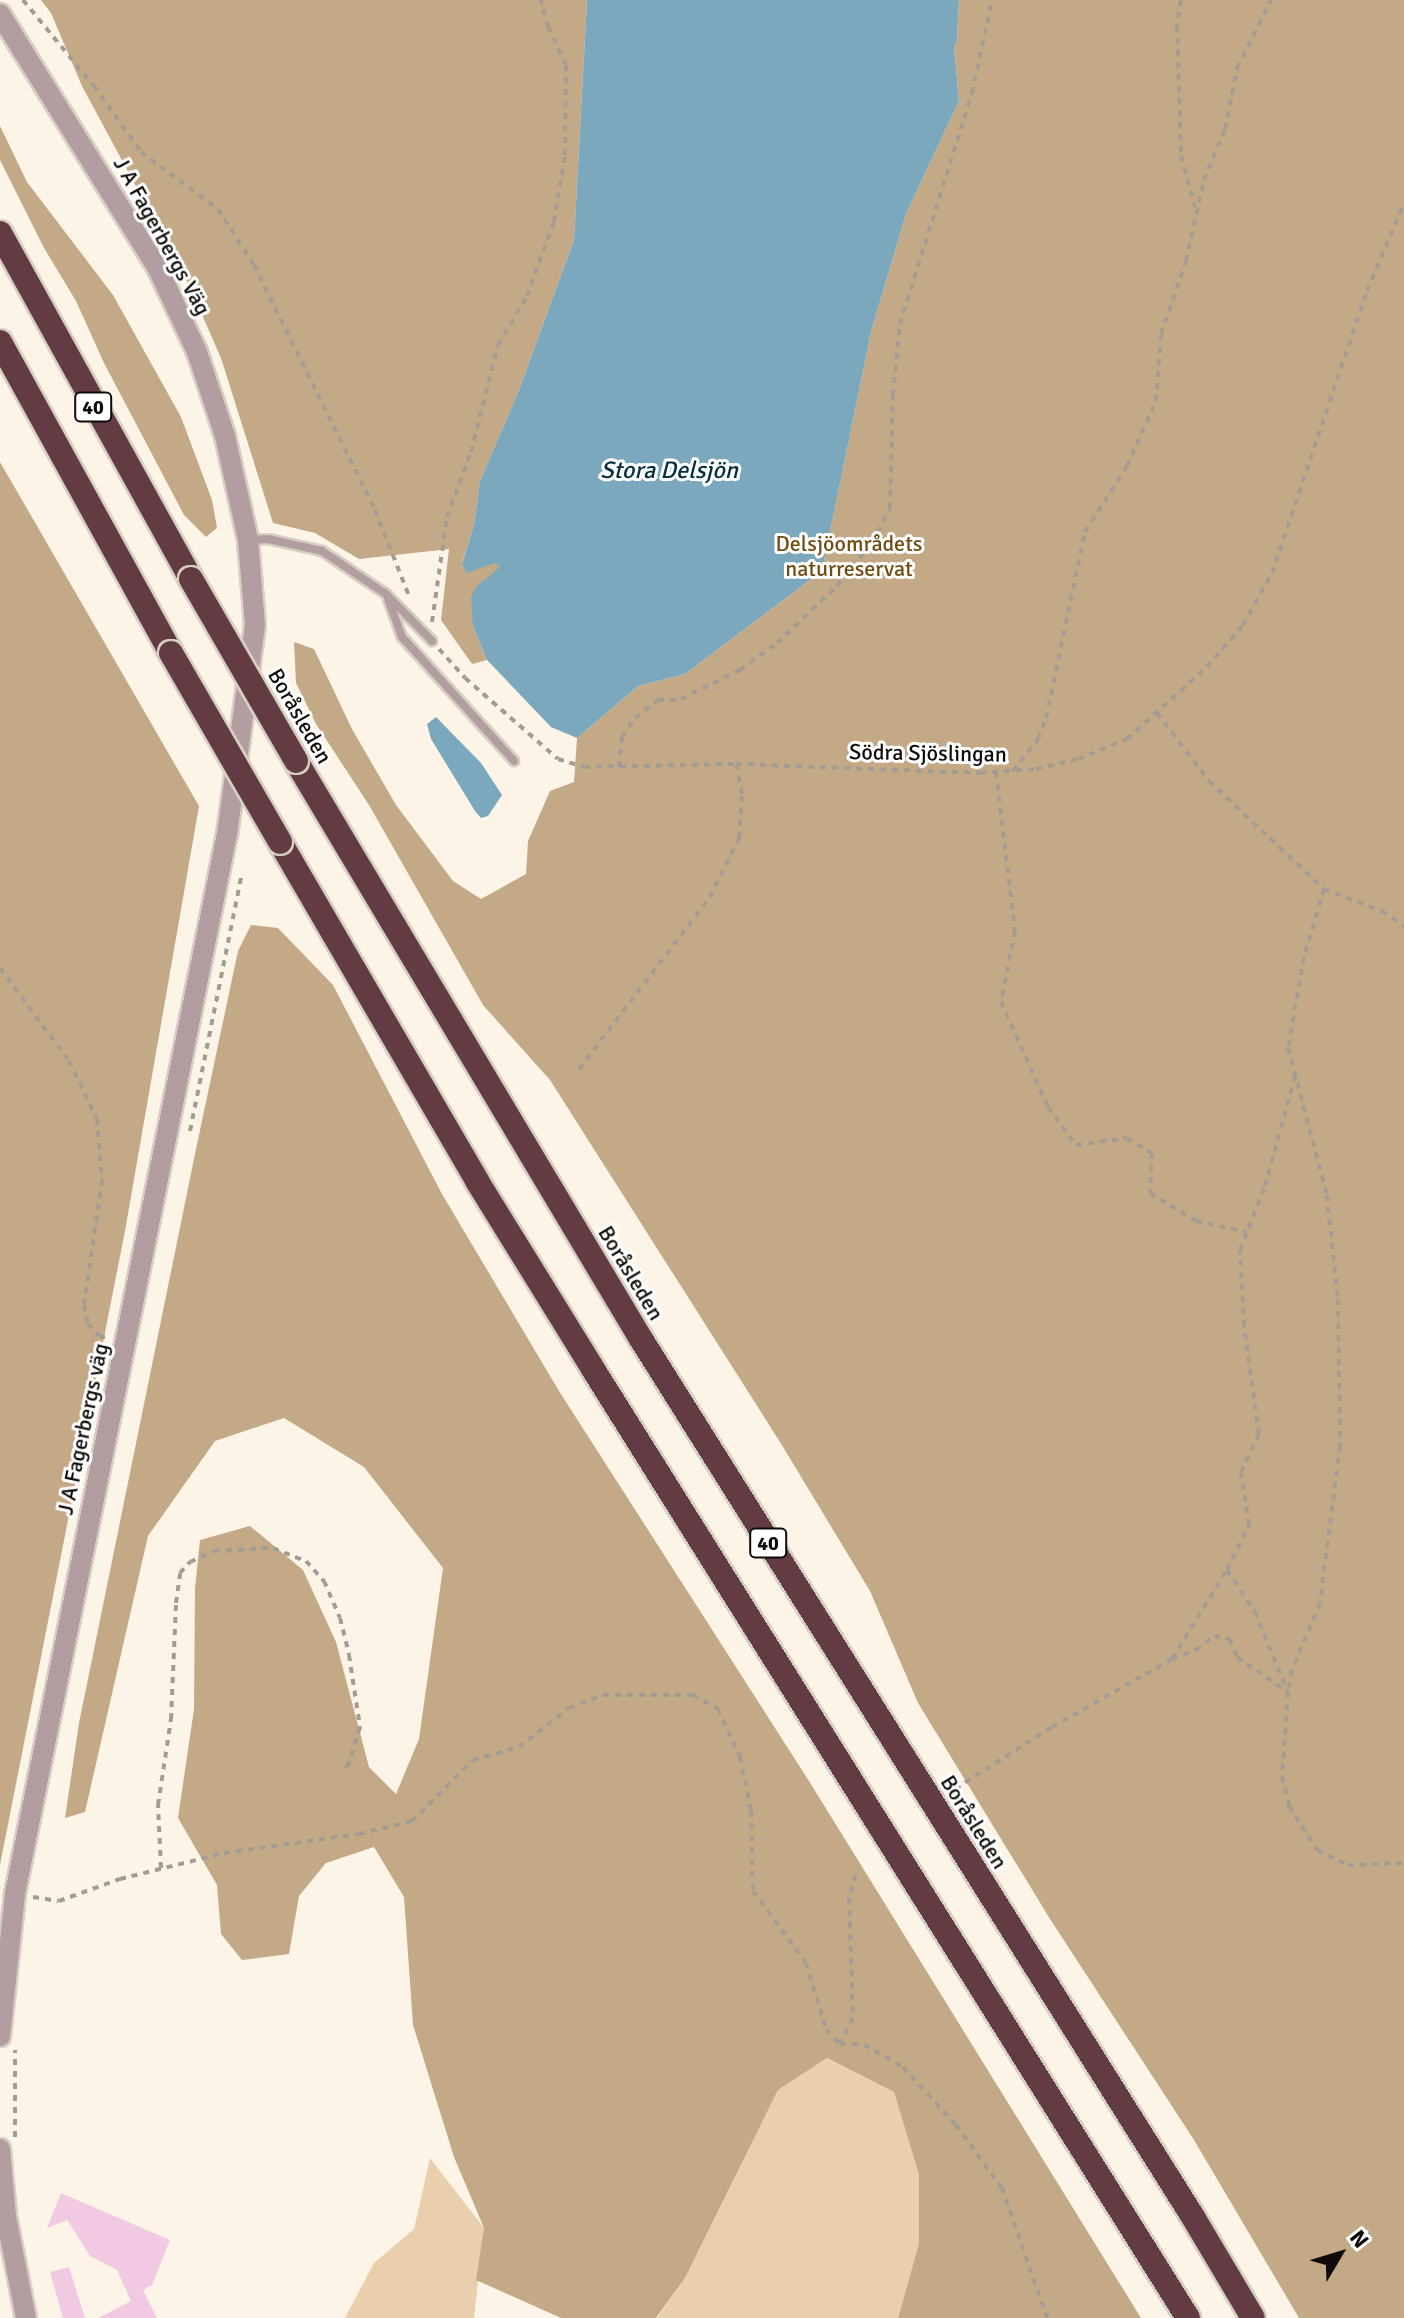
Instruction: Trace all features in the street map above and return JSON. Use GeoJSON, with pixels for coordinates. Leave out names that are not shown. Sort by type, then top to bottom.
{"type":"FeatureCollection","features":[{"type":"Feature","properties":{"kind":"highway","name":"Boråsleden"},"geometry":{"type":"LineString","coordinates":[[0,233],[191,579],[296,761],[633,1326],[1193,2217],[1253,2318]]}},
{"type":"Feature","properties":{"kind":"highway","name":"40"},"geometry":{"type":"LineString","coordinates":[[0,342],[171,653],[477,1181],[1188,2318]]}},
{"type":"Feature","properties":{"kind":"street","name":"J A Fagerbergs Väg"},"geometry":{"type":"LineString","coordinates":[[0,14],[158,269],[197,352],[225,436],[248,540],[255,625],[227,834]]}},
{"type":"Feature","properties":{"kind":"street","name":"J A Fagerbergs väg"},"geometry":{"type":"LineString","coordinates":[[8,2041],[18,1879],[227,834]]}},
{"type":"Feature","properties":{"kind":"street"},"geometry":{"type":"LineString","coordinates":[[8,2150],[8,2230],[26,2318]]}},
{"type":"Feature","properties":{"kind":"lane"},"geometry":{"type":"LineString","coordinates":[[248,540],[279,541],[322,551],[386,594],[432,641]]}},
{"type":"Feature","properties":{"kind":"lane"},"geometry":{"type":"LineString","coordinates":[[386,594],[402,637],[514,761]]}},
{"type":"Feature","properties":{"kind":"path"},"geometry":{"type":"LineString","coordinates":[[23,0],[94,86],[141,152],[218,209],[254,265],[375,510],[397,572],[411,600]]}},
{"type":"Feature","properties":{"kind":"path"},"geometry":{"type":"LineString","coordinates":[[432,641],[433,598],[447,517],[471,452],[498,345],[527,296],[554,222],[565,155],[566,65],[548,27],[541,0]]}},
{"type":"Feature","properties":{"kind":"path"},"geometry":{"type":"LineString","coordinates":[[619,767],[622,737],[635,718],[658,700],[681,699],[740,670],[777,643],[846,575],[872,543],[890,508],[893,395],[900,324],[972,93],[992,0]]}},
{"type":"Feature","properties":{"kind":"path"},"geometry":{"type":"LineString","coordinates":[[1181,0],[1177,26],[1181,156],[1197,211]]}},
{"type":"Feature","properties":{"kind":"path"},"geometry":{"type":"LineString","coordinates":[[1013,771],[1038,739],[1046,718],[1085,532],[1127,466],[1156,401],[1161,334],[1186,261],[1204,180],[1225,129],[1237,68],[1271,0]]}},
{"type":"Feature","properties":{"kind":"path","name":"Södra Sjöslingan"},"geometry":{"type":"LineString","coordinates":[[443,654],[465,678],[558,759],[584,767],[736,764],[996,772],[1078,759],[1127,739],[1207,667],[1243,625],[1272,573],[1367,291],[1404,203]]}},
{"type":"Feature","properties":{"kind":"path"},"geometry":{"type":"LineString","coordinates":[[1157,713],[1209,781],[1324,889],[1382,911],[1404,926]]}},
{"type":"Feature","properties":{"kind":"path"},"geometry":{"type":"LineString","coordinates":[[579,1069],[710,897],[739,838],[742,794],[736,764]]}},
{"type":"Feature","properties":{"kind":"path"},"geometry":{"type":"LineString","coordinates":[[996,772],[1015,931],[1001,1002],[1048,1107],[1076,1145],[1127,1138],[1152,1153],[1150,1193],[1196,1221],[1247,1232]]}},
{"type":"Feature","properties":{"kind":"path"},"geometry":{"type":"LineString","coordinates":[[1324,889],[1304,957],[1288,1048],[1327,1195],[1338,1299],[1340,1446],[1320,1603],[1292,1670],[1288,1692],[1282,1777],[1289,1806],[1317,1850],[1348,1865],[1404,1863]]}},
{"type":"Feature","properties":{"kind":"path"},"geometry":{"type":"LineString","coordinates":[[0,968],[69,1061],[97,1119],[102,1180],[84,1305],[88,1324],[99,1336]]}},
{"type":"Feature","properties":{"kind":"path"},"geometry":{"type":"LineString","coordinates":[[1172,1659],[1227,1570],[1249,1525],[1241,1472],[1259,1434],[1244,1326],[1240,1250],[1265,1186],[1295,1073]]}},
{"type":"Feature","properties":{"kind":"path"},"geometry":{"type":"LineString","coordinates":[[161,1868],[158,1805],[171,1719],[180,1573],[190,1562],[214,1551],[273,1548],[306,1561],[324,1581],[340,1618],[360,1727],[349,1764],[341,1773]]}},
{"type":"Feature","properties":{"kind":"path"},"geometry":{"type":"LineString","coordinates":[[1227,1570],[1255,1612],[1288,1692]]}},
{"type":"Feature","properties":{"kind":"path"},"geometry":{"type":"LineString","coordinates":[[955,1789],[1052,1727],[1172,1659],[1196,1650],[1214,1636],[1230,1639],[1237,1657],[1288,1692]]}},
{"type":"Feature","properties":{"kind":"path"},"geometry":{"type":"LineString","coordinates":[[33,1883],[31,1897],[59,1901],[161,1868],[224,1853],[359,1834],[412,1821],[473,1760],[519,1747],[569,1708],[603,1695],[693,1695],[718,1709],[740,1757],[751,1811],[753,1891],[806,1963],[826,2029],[840,2044],[864,2045],[903,2067],[956,2125],[1002,2188],[1047,2318]]}},
{"type":"Feature","properties":{"kind":"path"},"geometry":{"type":"LineString","coordinates":[[840,2044],[853,2018],[849,1898],[856,1875]]}},
{"type":"Feature","properties":{"kind":"path"},"geometry":{"type":"LineString","coordinates":[[8,2041],[8,2150]]}},
{"type":"Feature","properties":{"kind":"shaded area"},"geometry":{"type":"Polygon","coordinates":[[[827,2058],[894,2092],[919,2175],[919,2243],[898,2318],[657,2318],[685,2278],[778,2090],[827,2058]]]}},
{"type":"Feature","properties":{"kind":"shaded area"},"geometry":{"type":"Polygon","coordinates":[[[430,2158],[484,2228],[474,2318],[345,2318],[374,2263],[414,2229],[430,2158]]]}},
{"type":"Feature","properties":{"kind":"green space"},"geometry":{"type":"Polygon","coordinates":[[[41,0],[587,0],[574,240],[519,390],[480,481],[474,524],[462,563],[495,563],[501,567],[494,573],[473,626],[487,660],[472,664],[441,620],[449,549],[359,559],[315,533],[273,523],[221,358],[189,285],[82,86],[51,13],[41,0]]]}},
{"type":"Feature","properties":{"kind":"green space","name":"Delsjöområdets naturreservat"},"geometry":{"type":"Polygon","coordinates":[[[959,0],[1404,0],[1404,2318],[1299,2318],[1194,2140],[1050,1919],[918,1703],[870,1591],[780,1442],[550,1080],[483,1005],[369,805],[316,724],[296,683],[294,642],[314,649],[352,729],[396,805],[453,881],[481,899],[526,874],[528,841],[550,791],[574,782],[577,738],[638,686],[685,674],[822,571],[871,332],[906,214],[959,101],[954,46],[957,41],[959,0]]]}},
{"type":"Feature","properties":{"kind":"green space"},"geometry":{"type":"Polygon","coordinates":[[[0,126],[27,182],[113,295],[181,417],[212,500],[217,528],[206,537],[184,515],[104,363],[76,301],[44,248],[0,160],[0,126]]]}},
{"type":"Feature","properties":{"kind":"green space"},"geometry":{"type":"Polygon","coordinates":[[[0,462],[199,806],[125,1231],[0,1865],[0,462]]]}},
{"type":"Feature","properties":{"kind":"green space"},"geometry":{"type":"Polygon","coordinates":[[[251,925],[278,928],[333,985],[442,1194],[559,1391],[809,1781],[1141,2318],[898,2318],[919,2243],[919,2175],[894,2092],[827,2058],[778,2090],[685,2278],[656,2318],[561,2318],[476,2280],[484,2228],[454,2157],[413,2025],[404,1897],[374,1847],[326,1863],[299,1896],[289,1954],[242,1960],[221,1934],[217,1885],[178,1818],[194,1709],[195,1588],[200,1540],[250,1526],[303,1570],[336,1642],[369,1767],[396,1794],[419,1739],[443,1568],[364,1467],[284,1418],[215,1441],[148,1536],[85,1812],[65,1818],[79,1723],[196,1149],[238,951],[251,925]]]}},
{"type":"Feature","properties":{"kind":"water","name":"Stora Delsjön"},"geometry":{"type":"Polygon","coordinates":[[[587,0],[959,0],[957,41],[954,46],[959,101],[906,214],[871,332],[822,571],[685,674],[638,686],[577,738],[551,727],[487,660],[473,626],[471,597],[476,587],[500,567],[494,563],[467,573],[462,564],[474,524],[480,481],[519,390],[574,240],[587,0]]]}},
{"type":"Feature","properties":{"kind":"water"},"geometry":{"type":"Polygon","coordinates":[[[436,717],[481,763],[502,795],[488,816],[481,818],[475,811],[431,739],[427,724],[436,717]]]}},
{"type":"Feature","properties":{"kind":"building"},"geometry":{"type":"Polygon","coordinates":[[[61,2193],[170,2240],[152,2285],[143,2290],[157,2318],[98,2318],[131,2301],[117,2270],[90,2256],[67,2220],[47,2228],[61,2193]]]}},
{"type":"Feature","properties":{"kind":"building"},"geometry":{"type":"Polygon","coordinates":[[[69,2267],[85,2318],[63,2318],[50,2272],[69,2267]]]}}]}
